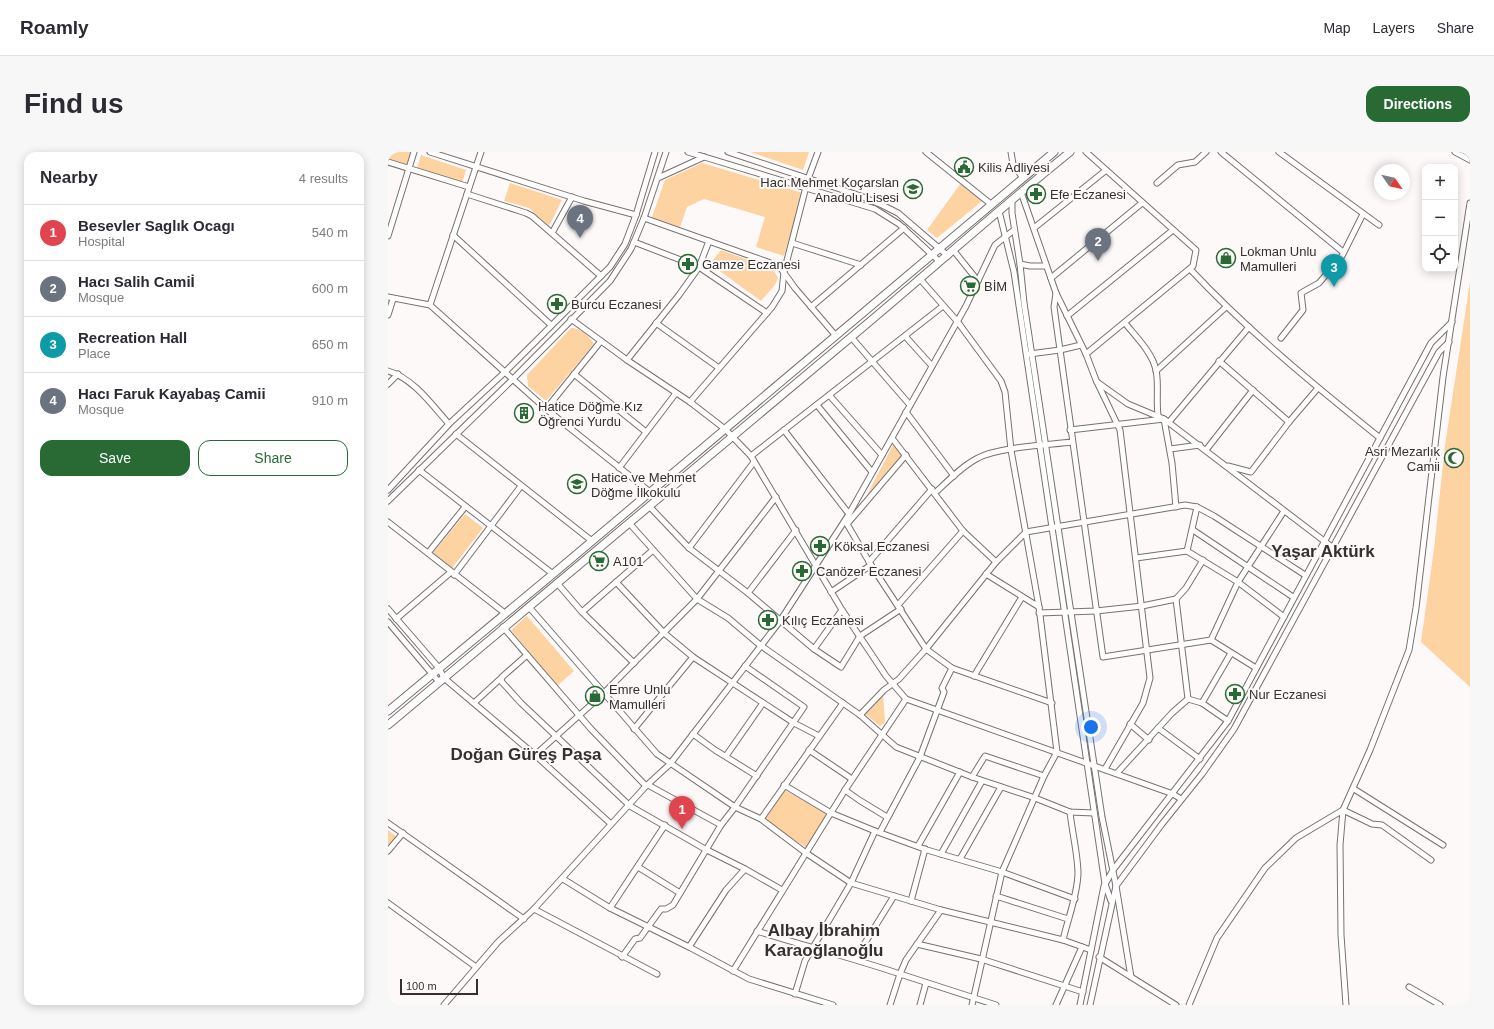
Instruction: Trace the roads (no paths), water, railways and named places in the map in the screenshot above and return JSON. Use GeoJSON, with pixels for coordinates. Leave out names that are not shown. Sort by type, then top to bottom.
{"type":"FeatureCollection","features":[{"type":"Feature","properties":{"kind":"main road"},"geometry":{"type":"LineString","coordinates":[[388,711],[506,614],[1054,152]]}},
{"type":"Feature","properties":{"kind":"main road"},"geometry":{"type":"LineString","coordinates":[[388,725],[503,627],[630,524],[649,506],[954,251],[1020,192],[1070,152]]}},
{"type":"Feature","properties":{"kind":"street"},"geometry":{"type":"LineString","coordinates":[[388,236],[414,152]]}},
{"type":"Feature","properties":{"kind":"street"},"geometry":{"type":"LineString","coordinates":[[430,152],[572,197],[636,215]]}},
{"type":"Feature","properties":{"kind":"street"},"geometry":{"type":"LineString","coordinates":[[430,305],[481,152]]}},
{"type":"Feature","properties":{"kind":"street"},"geometry":{"type":"LineString","coordinates":[[388,490],[449,424],[505,372],[610,267],[625,244],[636,215],[655,152]]}},
{"type":"Feature","properties":{"kind":"street"},"geometry":{"type":"LineString","coordinates":[[388,501],[513,380],[610,280],[622,264],[634,242],[644,218],[666,152]]}},
{"type":"Feature","properties":{"kind":"street"},"geometry":{"type":"LineString","coordinates":[[688,152],[808,187],[875,209],[904,228],[940,262]]}},
{"type":"Feature","properties":{"kind":"street"},"geometry":{"type":"LineString","coordinates":[[728,152],[858,195],[882,205],[898,213],[948,256]]}},
{"type":"Feature","properties":{"kind":"street"},"geometry":{"type":"LineString","coordinates":[[690,402],[767,313],[782,291],[784,272],[808,187],[808,179],[818,152]]}},
{"type":"Feature","properties":{"kind":"street"},"geometry":{"type":"LineString","coordinates":[[926,152],[992,204]]}},
{"type":"Feature","properties":{"kind":"street"},"geometry":{"type":"LineString","coordinates":[[933,157],[938,152]]}},
{"type":"Feature","properties":{"kind":"street"},"geometry":{"type":"LineString","coordinates":[[1011,152],[1013,164],[1023,178]]}},
{"type":"Feature","properties":{"kind":"street"},"geometry":{"type":"LineString","coordinates":[[1086,152],[1196,250],[1193,266],[1190,269],[1086,354]]}},
{"type":"Feature","properties":{"kind":"street"},"geometry":{"type":"LineString","coordinates":[[1157,182],[1178,165],[1195,162],[1206,152]]}},
{"type":"Feature","properties":{"kind":"street"},"geometry":{"type":"LineString","coordinates":[[1221,152],[1344,252]]}},
{"type":"Feature","properties":{"kind":"street"},"geometry":{"type":"LineString","coordinates":[[1279,152],[1379,225]]}},
{"type":"Feature","properties":{"kind":"street"},"geometry":{"type":"LineString","coordinates":[[1455,152],[1470,160]]}},
{"type":"Feature","properties":{"kind":"street"},"geometry":{"type":"LineString","coordinates":[[658,178],[704,157]]}},
{"type":"Feature","properties":{"kind":"street"},"geometry":{"type":"LineString","coordinates":[[388,162],[469,187]]}},
{"type":"Feature","properties":{"kind":"street"},"geometry":{"type":"LineString","coordinates":[[1034,228],[1105,170]]}},
{"type":"Feature","properties":{"kind":"street"},"geometry":{"type":"LineString","coordinates":[[1020,192],[1056,293],[1086,354],[1096,380],[1118,425],[1131,514],[1150,678],[1143,703],[1105,769]]}},
{"type":"Feature","properties":{"kind":"street"},"geometry":{"type":"LineString","coordinates":[[467,194],[526,212],[601,276]]}},
{"type":"Feature","properties":{"kind":"street"},"geometry":{"type":"LineString","coordinates":[[552,234],[572,197]]}},
{"type":"Feature","properties":{"kind":"street"},"geometry":{"type":"LineString","coordinates":[[1012,200],[1012,213],[1020,264],[1039,446],[1105,884],[1111,901]]}},
{"type":"Feature","properties":{"kind":"street"},"geometry":{"type":"LineString","coordinates":[[1051,278],[1142,203]]}},
{"type":"Feature","properties":{"kind":"street"},"geometry":{"type":"LineString","coordinates":[[1346,1005],[1341,935],[1340,845],[1344,810],[1354,789],[1410,650],[1449,342],[1470,203]]}},
{"type":"Feature","properties":{"kind":"street"},"geometry":{"type":"LineString","coordinates":[[999,211],[1014,272],[1046,446],[1102,817],[1116,886],[1131,977]]}},
{"type":"Feature","properties":{"kind":"street"},"geometry":{"type":"LineString","coordinates":[[1281,338],[1304,310],[1301,293],[1318,283],[1344,252],[1363,214]]}},
{"type":"Feature","properties":{"kind":"street"},"geometry":{"type":"LineString","coordinates":[[644,218],[779,266],[836,336]]}},
{"type":"Feature","properties":{"kind":"street"},"geometry":{"type":"LineString","coordinates":[[811,307],[904,228]]}},
{"type":"Feature","properties":{"kind":"street"},"geometry":{"type":"LineString","coordinates":[[444,1005],[498,942],[524,919],[563,879],[611,824],[670,764],[760,645],[780,621],[849,514],[957,321],[995,245],[1014,230]]}},
{"type":"Feature","properties":{"kind":"street"},"geometry":{"type":"LineString","coordinates":[[1067,316],[1172,230]]}},
{"type":"Feature","properties":{"kind":"street"},"geometry":{"type":"LineString","coordinates":[[453,235],[552,325]]}},
{"type":"Feature","properties":{"kind":"street"},"geometry":{"type":"LineString","coordinates":[[626,360],[679,295],[699,267],[709,241]]}},
{"type":"Feature","properties":{"kind":"street"},"geometry":{"type":"LineString","coordinates":[[634,242],[699,267],[767,313]]}},
{"type":"Feature","properties":{"kind":"street"},"geometry":{"type":"LineString","coordinates":[[792,243],[861,265]]}},
{"type":"Feature","properties":{"kind":"street"},"geometry":{"type":"LineString","coordinates":[[954,251],[978,280]]}},
{"type":"Feature","properties":{"kind":"street"},"geometry":{"type":"LineString","coordinates":[[1020,264],[1030,266],[1046,266]]}},
{"type":"Feature","properties":{"kind":"street"},"geometry":{"type":"LineString","coordinates":[[1190,269],[1226,307],[1318,388],[1380,438]]}},
{"type":"Feature","properties":{"kind":"street"},"geometry":{"type":"LineString","coordinates":[[920,279],[957,321],[1001,381],[1005,392],[1011,450],[1039,607],[1038,613],[1052,703],[1057,752],[1044,776],[1002,872],[981,959],[972,1005]]}},
{"type":"Feature","properties":{"kind":"street"},"geometry":{"type":"LineString","coordinates":[[1056,293],[1054,307],[1070,430],[1103,657],[1211,640],[1256,668]]}},
{"type":"Feature","properties":{"kind":"street"},"geometry":{"type":"LineString","coordinates":[[388,315],[391,298],[430,305],[546,409],[650,492]]}},
{"type":"Feature","properties":{"kind":"street"},"geometry":{"type":"LineString","coordinates":[[751,456],[830,396],[943,306]]}},
{"type":"Feature","properties":{"kind":"street"},"geometry":{"type":"LineString","coordinates":[[1156,371],[1226,307]]}},
{"type":"Feature","properties":{"kind":"street"},"geometry":{"type":"LineString","coordinates":[[571,319],[626,360],[690,402],[725,429],[731,437],[751,456],[842,610],[892,683],[906,699],[1087,762],[1173,794],[1182,799]]}},
{"type":"Feature","properties":{"kind":"street"},"geometry":{"type":"LineString","coordinates":[[1080,1005],[1105,884],[1113,870],[1228,721],[1305,575],[1431,343],[1452,322]]}},
{"type":"Feature","properties":{"kind":"street"},"geometry":{"type":"LineString","coordinates":[[656,323],[719,368]]}},
{"type":"Feature","properties":{"kind":"street"},"geometry":{"type":"LineString","coordinates":[[1125,323],[1151,357],[1156,371],[1156,400],[1158,415]]}},
{"type":"Feature","properties":{"kind":"street"},"geometry":{"type":"LineString","coordinates":[[1070,430],[1166,420],[1249,327]]}},
{"type":"Feature","properties":{"kind":"street"},"geometry":{"type":"LineString","coordinates":[[905,336],[932,366]]}},
{"type":"Feature","properties":{"kind":"street"},"geometry":{"type":"LineString","coordinates":[[851,337],[910,405]]}},
{"type":"Feature","properties":{"kind":"street"},"geometry":{"type":"LineString","coordinates":[[546,409],[601,341]]}},
{"type":"Feature","properties":{"kind":"street"},"geometry":{"type":"LineString","coordinates":[[1090,1005],[1111,901],[1116,886],[1202,774],[1234,729],[1439,352],[1449,342]]}},
{"type":"Feature","properties":{"kind":"street"},"geometry":{"type":"LineString","coordinates":[[1029,354],[1060,350],[1081,345]]}},
{"type":"Feature","properties":{"kind":"street"},"geometry":{"type":"LineString","coordinates":[[1220,361],[1289,422]]}},
{"type":"Feature","properties":{"kind":"street"},"geometry":{"type":"LineString","coordinates":[[388,371],[398,374],[422,395],[449,424]]}},
{"type":"Feature","properties":{"kind":"street"},"geometry":{"type":"LineString","coordinates":[[388,384],[398,374]]}},
{"type":"Feature","properties":{"kind":"street"},"geometry":{"type":"LineString","coordinates":[[574,374],[646,432]]}},
{"type":"Feature","properties":{"kind":"street"},"geometry":{"type":"LineString","coordinates":[[1096,380],[1128,404],[1144,412],[1158,415],[1166,420],[1332,547]]}},
{"type":"Feature","properties":{"kind":"street"},"geometry":{"type":"LineString","coordinates":[[1227,466],[1236,467],[1251,472],[1289,422],[1318,388]]}},
{"type":"Feature","properties":{"kind":"street"},"geometry":{"type":"LineString","coordinates":[[1206,450],[1253,390]]}},
{"type":"Feature","properties":{"kind":"street"},"geometry":{"type":"LineString","coordinates":[[619,468],[676,393]]}},
{"type":"Feature","properties":{"kind":"street"},"geometry":{"type":"LineString","coordinates":[[830,396],[882,456]]}},
{"type":"Feature","properties":{"kind":"street"},"geometry":{"type":"LineString","coordinates":[[817,405],[872,472]]}},
{"type":"Feature","properties":{"kind":"street"},"geometry":{"type":"LineString","coordinates":[[906,412],[954,476]]}},
{"type":"Feature","properties":{"kind":"street"},"geometry":{"type":"LineString","coordinates":[[1166,420],[1176,506]]}},
{"type":"Feature","properties":{"kind":"street"},"geometry":{"type":"LineString","coordinates":[[784,430],[849,514],[847,524],[870,564],[900,607],[926,649],[952,668],[1052,703]]}},
{"type":"Feature","properties":{"kind":"street"},"geometry":{"type":"LineString","coordinates":[[456,434],[592,541]]}},
{"type":"Feature","properties":{"kind":"street"},"geometry":{"type":"LineString","coordinates":[[892,438],[963,531],[996,562]]}},
{"type":"Feature","properties":{"kind":"street"},"geometry":{"type":"LineString","coordinates":[[831,592],[870,564],[933,491],[978,458],[1011,450],[1072,442]]}},
{"type":"Feature","properties":{"kind":"street"},"geometry":{"type":"LineString","coordinates":[[1170,449],[1200,445]]}},
{"type":"Feature","properties":{"kind":"street"},"geometry":{"type":"LineString","coordinates":[[847,524],[906,455]]}},
{"type":"Feature","properties":{"kind":"street"},"geometry":{"type":"LineString","coordinates":[[689,548],[754,462]]}},
{"type":"Feature","properties":{"kind":"street"},"geometry":{"type":"LineString","coordinates":[[419,470],[553,574]]}},
{"type":"Feature","properties":{"kind":"street"},"geometry":{"type":"LineString","coordinates":[[396,618],[453,574],[521,486]]}},
{"type":"Feature","properties":{"kind":"street"},"geometry":{"type":"LineString","coordinates":[[535,755],[603,694],[697,599],[776,497]]}},
{"type":"Feature","properties":{"kind":"street"},"geometry":{"type":"LineString","coordinates":[[860,715],[892,683],[899,679],[926,649],[996,562],[1026,532],[1052,528],[1058,525],[1185,505],[1197,508],[1214,516],[1261,548],[1305,575]]}},
{"type":"Feature","properties":{"kind":"street"},"geometry":{"type":"LineString","coordinates":[[649,506],[689,548],[748,593],[814,650],[841,667],[860,636],[900,607],[963,531]]}},
{"type":"Feature","properties":{"kind":"street"},"geometry":{"type":"LineString","coordinates":[[428,553],[465,507]]}},
{"type":"Feature","properties":{"kind":"street"},"geometry":{"type":"LineString","coordinates":[[1187,551],[1197,508]]}},
{"type":"Feature","properties":{"kind":"street"},"geometry":{"type":"LineString","coordinates":[[1211,640],[1238,582],[1284,511]]}},
{"type":"Feature","properties":{"kind":"street"},"geometry":{"type":"LineString","coordinates":[[388,522],[506,614]]}},
{"type":"Feature","properties":{"kind":"street"},"geometry":{"type":"LineString","coordinates":[[630,524],[697,599],[728,618],[760,645],[860,715],[896,747],[982,781],[1035,798],[1070,812],[1094,813]]}},
{"type":"Feature","properties":{"kind":"street"},"geometry":{"type":"LineString","coordinates":[[748,593],[796,530]]}},
{"type":"Feature","properties":{"kind":"street"},"geometry":{"type":"LineString","coordinates":[[1193,530],[1294,597]]}},
{"type":"Feature","properties":{"kind":"street"},"geometry":{"type":"LineString","coordinates":[[582,612],[653,550]]}},
{"type":"Feature","properties":{"kind":"street"},"geometry":{"type":"LineString","coordinates":[[1136,558],[1187,551],[1238,582],[1284,617]]}},
{"type":"Feature","properties":{"kind":"street"},"geometry":{"type":"LineString","coordinates":[[1038,613],[1096,611],[1142,606],[1176,599],[1186,588],[1203,560]]}},
{"type":"Feature","properties":{"kind":"street"},"geometry":{"type":"LineString","coordinates":[[986,574],[1039,607]]}},
{"type":"Feature","properties":{"kind":"street"},"geometry":{"type":"LineString","coordinates":[[616,582],[664,633],[693,657],[733,681],[763,703],[819,736]]}},
{"type":"Feature","properties":{"kind":"street"},"geometry":{"type":"LineString","coordinates":[[557,583],[582,612],[634,663]]}},
{"type":"Feature","properties":{"kind":"street"},"geometry":{"type":"LineString","coordinates":[[974,676],[1022,597]]}},
{"type":"Feature","properties":{"kind":"street"},"geometry":{"type":"LineString","coordinates":[[1176,599],[1188,699]]}},
{"type":"Feature","properties":{"kind":"street"},"geometry":{"type":"LineString","coordinates":[[529,607],[603,694],[657,754],[736,807],[761,819],[806,853],[851,883],[941,910],[1063,940],[1091,950]]}},
{"type":"Feature","properties":{"kind":"street"},"geometry":{"type":"LineString","coordinates":[[388,609],[439,668],[441,680]]}},
{"type":"Feature","properties":{"kind":"street"},"geometry":{"type":"LineString","coordinates":[[814,650],[842,610]]}},
{"type":"Feature","properties":{"kind":"street"},"geometry":{"type":"LineString","coordinates":[[388,622],[433,674],[474,703],[535,755],[611,824]]}},
{"type":"Feature","properties":{"kind":"street"},"geometry":{"type":"LineString","coordinates":[[503,627],[580,716],[647,786],[721,825]]}},
{"type":"Feature","properties":{"kind":"street"},"geometry":{"type":"LineString","coordinates":[[1202,704],[1231,653]]}},
{"type":"Feature","properties":{"kind":"street"},"geometry":{"type":"LineString","coordinates":[[474,703],[527,655]]}},
{"type":"Feature","properties":{"kind":"street"},"geometry":{"type":"LineString","coordinates":[[634,729],[693,657]]}},
{"type":"Feature","properties":{"kind":"street"},"geometry":{"type":"LineString","coordinates":[[622,958],[635,939],[640,938],[648,928],[661,908],[666,909],[672,905],[721,825],[736,807],[804,707],[745,666]]}},
{"type":"Feature","properties":{"kind":"street"},"geometry":{"type":"LineString","coordinates":[[795,994],[805,960],[851,883],[860,860],[869,848],[920,757],[944,692],[942,688],[952,668]]}},
{"type":"Feature","properties":{"kind":"street"},"geometry":{"type":"LineString","coordinates":[[500,679],[556,736],[630,806],[705,849],[782,890]]}},
{"type":"Feature","properties":{"kind":"street"},"geometry":{"type":"LineString","coordinates":[[733,971],[845,790],[881,734],[906,699]]}},
{"type":"Feature","properties":{"kind":"street"},"geometry":{"type":"LineString","coordinates":[[1188,699],[1202,704],[1228,721]]}},
{"type":"Feature","properties":{"kind":"street"},"geometry":{"type":"LineString","coordinates":[[1117,773],[1149,740],[1158,728],[1188,699]]}},
{"type":"Feature","properties":{"kind":"street"},"geometry":{"type":"LineString","coordinates":[[726,756],[763,703]]}},
{"type":"Feature","properties":{"kind":"street"},"geometry":{"type":"LineString","coordinates":[[761,819],[842,703]]}},
{"type":"Feature","properties":{"kind":"street"},"geometry":{"type":"LineString","coordinates":[[1130,724],[1149,740]]}},
{"type":"Feature","properties":{"kind":"street"},"geometry":{"type":"LineString","coordinates":[[1158,728],[1200,758]]}},
{"type":"Feature","properties":{"kind":"street"},"geometry":{"type":"LineString","coordinates":[[693,734],[757,776]]}},
{"type":"Feature","properties":{"kind":"street"},"geometry":{"type":"LineString","coordinates":[[809,750],[852,779]]}},
{"type":"Feature","properties":{"kind":"street"},"geometry":{"type":"LineString","coordinates":[[972,777],[985,756],[1044,776]]}},
{"type":"Feature","properties":{"kind":"street"},"geometry":{"type":"LineString","coordinates":[[918,846],[960,772]]}},
{"type":"Feature","properties":{"kind":"street"},"geometry":{"type":"LineString","coordinates":[[941,854],[982,781]]}},
{"type":"Feature","properties":{"kind":"street"},"geometry":{"type":"LineString","coordinates":[[784,785],[831,813],[925,849],[1002,872],[1075,899]]}},
{"type":"Feature","properties":{"kind":"street"},"geometry":{"type":"LineString","coordinates":[[960,859],[1001,788]]}},
{"type":"Feature","properties":{"kind":"street"},"geometry":{"type":"LineString","coordinates":[[1354,789],[1443,845]]}},
{"type":"Feature","properties":{"kind":"street"},"geometry":{"type":"LineString","coordinates":[[845,790],[887,817]]}},
{"type":"Feature","properties":{"kind":"street"},"geometry":{"type":"LineString","coordinates":[[1344,810],[1372,824],[1382,825],[1431,860]]}},
{"type":"Feature","properties":{"kind":"street"},"geometry":{"type":"LineString","coordinates":[[1189,1005],[1217,938],[1265,868],[1296,838],[1344,810]]}},
{"type":"Feature","properties":{"kind":"street"},"geometry":{"type":"LineString","coordinates":[[1063,940],[1075,899],[1078,873],[1070,812]]}},
{"type":"Feature","properties":{"kind":"street"},"geometry":{"type":"LineString","coordinates":[[388,823],[524,919]]}},
{"type":"Feature","properties":{"kind":"street"},"geometry":{"type":"LineString","coordinates":[[610,908],[665,825]]}},
{"type":"Feature","properties":{"kind":"street"},"geometry":{"type":"LineString","coordinates":[[388,851],[404,833]]}},
{"type":"Feature","properties":{"kind":"street"},"geometry":{"type":"LineString","coordinates":[[911,900],[925,849]]}},
{"type":"Feature","properties":{"kind":"street"},"geometry":{"type":"LineString","coordinates":[[638,867],[680,893]]}},
{"type":"Feature","properties":{"kind":"street"},"geometry":{"type":"LineString","coordinates":[[689,947],[726,890],[745,869]]}},
{"type":"Feature","properties":{"kind":"street"},"geometry":{"type":"LineString","coordinates":[[563,879],[610,908],[689,947],[749,979],[833,1005]]}},
{"type":"Feature","properties":{"kind":"street"},"geometry":{"type":"LineString","coordinates":[[856,959],[894,896]]}},
{"type":"Feature","properties":{"kind":"street"},"geometry":{"type":"LineString","coordinates":[[996,896],[1068,919]]}},
{"type":"Feature","properties":{"kind":"street"},"geometry":{"type":"LineString","coordinates":[[388,903],[476,967]]}},
{"type":"Feature","properties":{"kind":"street"},"geometry":{"type":"LineString","coordinates":[[534,909],[622,958],[657,974]]}},
{"type":"Feature","properties":{"kind":"street"},"geometry":{"type":"LineString","coordinates":[[890,1005],[906,960],[941,910]]}},
{"type":"Feature","properties":{"kind":"street"},"geometry":{"type":"LineString","coordinates":[[757,932],[812,949],[856,959],[996,1005]]}},
{"type":"Feature","properties":{"kind":"street"},"geometry":{"type":"LineString","coordinates":[[917,944],[981,959],[1083,992]]}},
{"type":"Feature","properties":{"kind":"street"},"geometry":{"type":"LineString","coordinates":[[1056,1005],[1082,948]]}},
{"type":"Feature","properties":{"kind":"street"},"geometry":{"type":"LineString","coordinates":[[1099,957],[1176,1005]]}},
{"type":"Feature","properties":{"kind":"street"},"geometry":{"type":"LineString","coordinates":[[920,1005],[926,982]]}},
{"type":"Feature","properties":{"kind":"street"},"geometry":{"type":"LineString","coordinates":[[1409,987],[1440,1005]]}},
{"type":"Feature","properties":{"kind":"place","name":"Kilis Adliyesi"},"geometry":{"type":"Point","coordinates":[964,167]}},
{"type":"Feature","properties":{"kind":"place","name":"Hacı Mehmet Koçarslan Anadolu Lisesi"},"geometry":{"type":"Point","coordinates":[913,189]}},
{"type":"Feature","properties":{"kind":"place","name":"Efe Eczanesi"},"geometry":{"type":"Point","coordinates":[1036,194]}},
{"type":"Feature","properties":{"kind":"place","name":"Hacı Faruk Kayabaş Camii"},"geometry":{"type":"Point","coordinates":[580,238]}},
{"type":"Feature","properties":{"kind":"place","name":"Lokman Unlu Mamulleri"},"geometry":{"type":"Point","coordinates":[1226,258]}},
{"type":"Feature","properties":{"kind":"place","name":"Hacı Salih Camiİ"},"geometry":{"type":"Point","coordinates":[1098,261]}},
{"type":"Feature","properties":{"kind":"place","name":"Gamze Eczanesi"},"geometry":{"type":"Point","coordinates":[688,264]}},
{"type":"Feature","properties":{"kind":"place","name":"BİM"},"geometry":{"type":"Point","coordinates":[970,286]}},
{"type":"Feature","properties":{"kind":"place","name":"Recreation Hall"},"geometry":{"type":"Point","coordinates":[1334,287]}},
{"type":"Feature","properties":{"kind":"place","name":"Burcu Eczanesi"},"geometry":{"type":"Point","coordinates":[557,304]}},
{"type":"Feature","properties":{"kind":"place","name":"Hatice Döğme Kız Öğrenci Yurdu"},"geometry":{"type":"Point","coordinates":[524,413]}},
{"type":"Feature","properties":{"kind":"place","name":"Asri Mezarlık Camii"},"geometry":{"type":"Point","coordinates":[1454,458]}},
{"type":"Feature","properties":{"kind":"place","name":"Hatice ve Mehmet Döğme İlkokulu"},"geometry":{"type":"Point","coordinates":[577,484]}},
{"type":"Feature","properties":{"kind":"place","name":"Köksal Eczanesi"},"geometry":{"type":"Point","coordinates":[820,546]}},
{"type":"Feature","properties":{"kind":"place","name":"A101"},"geometry":{"type":"Point","coordinates":[599,561]}},
{"type":"Feature","properties":{"kind":"place","name":"Canözer Eczanesi"},"geometry":{"type":"Point","coordinates":[802,571]}},
{"type":"Feature","properties":{"kind":"place","name":"Kılıç Eczanesi"},"geometry":{"type":"Point","coordinates":[768,620]}},
{"type":"Feature","properties":{"kind":"place","name":"Nur Eczanesi"},"geometry":{"type":"Point","coordinates":[1235,694]}},
{"type":"Feature","properties":{"kind":"place","name":"Emre Unlu Mamulleri"},"geometry":{"type":"Point","coordinates":[595,696]}},
{"type":"Feature","properties":{"kind":"place","name":"Besevler Saglık Ocagı"},"geometry":{"type":"Point","coordinates":[682,829]}},
{"type":"Feature","properties":{"kind":"district","name":"Yaşar Aktürk"},"geometry":{"type":"Point","coordinates":[1323,551]}},
{"type":"Feature","properties":{"kind":"district","name":"Doğan Güreş Paşa"},"geometry":{"type":"Point","coordinates":[526,754]}},
{"type":"Feature","properties":{"kind":"district","name":"Albay İbrahim Karaoğlanoğlu"},"geometry":{"type":"Point","coordinates":[824,940]}}]}
